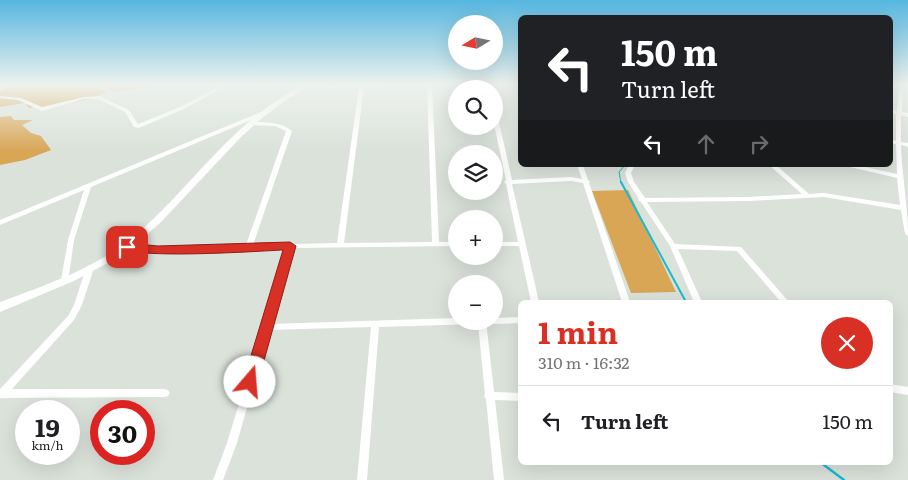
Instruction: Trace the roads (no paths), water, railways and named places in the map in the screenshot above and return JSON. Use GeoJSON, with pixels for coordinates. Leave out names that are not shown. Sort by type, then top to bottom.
{"type":"FeatureCollection","features":[{"type":"Feature","properties":{"kind":"street"},"geometry":{"type":"LineString","coordinates":[[36,106],[42,109],[52,106]]}},
{"type":"Feature","properties":{"kind":"street"},"geometry":{"type":"LineString","coordinates":[[117,106],[127,112],[136,126],[139,126],[185,106]]}},
{"type":"Feature","properties":{"kind":"street"},"geometry":{"type":"LineString","coordinates":[[0,307],[65,280],[127,247],[159,219],[249,124],[273,106]]}},
{"type":"Feature","properties":{"kind":"street"},"geometry":{"type":"LineString","coordinates":[[340,245],[359,106]]}},
{"type":"Feature","properties":{"kind":"street"},"geometry":{"type":"LineString","coordinates":[[430,106],[436,244]]}},
{"type":"Feature","properties":{"kind":"street"},"geometry":{"type":"LineString","coordinates":[[899,106],[900,174],[908,234]]}},
{"type":"Feature","properties":{"kind":"street"},"geometry":{"type":"LineString","coordinates":[[893,112],[908,115]]}},
{"type":"Feature","properties":{"kind":"street"},"geometry":{"type":"LineString","coordinates":[[0,223],[88,188],[261,114]]}},
{"type":"Feature","properties":{"kind":"street"},"geometry":{"type":"LineString","coordinates":[[249,124],[272,125],[285,128],[288,131],[249,247]]}},
{"type":"Feature","properties":{"kind":"street"},"geometry":{"type":"LineString","coordinates":[[498,135],[507,182],[536,300]]}},
{"type":"Feature","properties":{"kind":"street"},"geometry":{"type":"LineString","coordinates":[[893,142],[908,145]]}},
{"type":"Feature","properties":{"kind":"street"},"geometry":{"type":"LineString","coordinates":[[571,179],[581,167]]}},
{"type":"Feature","properties":{"kind":"street"},"geometry":{"type":"LineString","coordinates":[[581,167],[625,300]]}},
{"type":"Feature","properties":{"kind":"street"},"geometry":{"type":"LineString","coordinates":[[632,167],[629,177],[641,200],[673,246],[697,300]]}},
{"type":"Feature","properties":{"kind":"street"},"geometry":{"type":"LineString","coordinates":[[774,167],[808,195]]}},
{"type":"Feature","properties":{"kind":"street"},"geometry":{"type":"LineString","coordinates":[[860,167],[900,174],[908,173]]}},
{"type":"Feature","properties":{"kind":"street"},"geometry":{"type":"LineString","coordinates":[[507,182],[571,179],[586,182]]}},
{"type":"Feature","properties":{"kind":"street"},"geometry":{"type":"LineString","coordinates":[[65,280],[71,240],[88,188]]}},
{"type":"Feature","properties":{"kind":"street"},"geometry":{"type":"LineString","coordinates":[[641,200],[748,199],[835,195],[905,213]]}},
{"type":"Feature","properties":{"kind":"street"},"geometry":{"type":"LineString","coordinates":[[127,247],[158,250],[448,244]]}},
{"type":"Feature","properties":{"kind":"street"},"geometry":{"type":"LineString","coordinates":[[503,244],[523,244]]}},
{"type":"Feature","properties":{"kind":"street"},"geometry":{"type":"LineString","coordinates":[[218,480],[232,444],[268,327],[290,246]]}},
{"type":"Feature","properties":{"kind":"street"},"geometry":{"type":"LineString","coordinates":[[673,246],[739,249],[783,300]]}},
{"type":"Feature","properties":{"kind":"street"},"geometry":{"type":"LineString","coordinates":[[1,394],[71,318],[78,305],[90,268]]}},
{"type":"Feature","properties":{"kind":"street"},"geometry":{"type":"LineString","coordinates":[[503,321],[518,320]]}},
{"type":"Feature","properties":{"kind":"street"},"geometry":{"type":"LineString","coordinates":[[268,327],[448,322]]}},
{"type":"Feature","properties":{"kind":"street"},"geometry":{"type":"LineString","coordinates":[[362,480],[374,324]]}},
{"type":"Feature","properties":{"kind":"street"},"geometry":{"type":"LineString","coordinates":[[483,330],[499,480]]}},
{"type":"Feature","properties":{"kind":"street"},"geometry":{"type":"LineString","coordinates":[[893,388],[908,391]]}},
{"type":"Feature","properties":{"kind":"street"},"geometry":{"type":"LineString","coordinates":[[1,394],[165,392]]}},
{"type":"Feature","properties":{"kind":"street"},"geometry":{"type":"LineString","coordinates":[[489,396],[518,397]]}},
{"type":"Feature","properties":{"kind":"waterway"},"geometry":{"type":"LineString","coordinates":[[621,183],[619,172],[623,167]]}},
{"type":"Feature","properties":{"kind":"waterway"},"geometry":{"type":"LineString","coordinates":[[621,182],[685,300]]}},
{"type":"Feature","properties":{"kind":"waterway"},"geometry":{"type":"LineString","coordinates":[[824,465],[844,480]]}}]}
